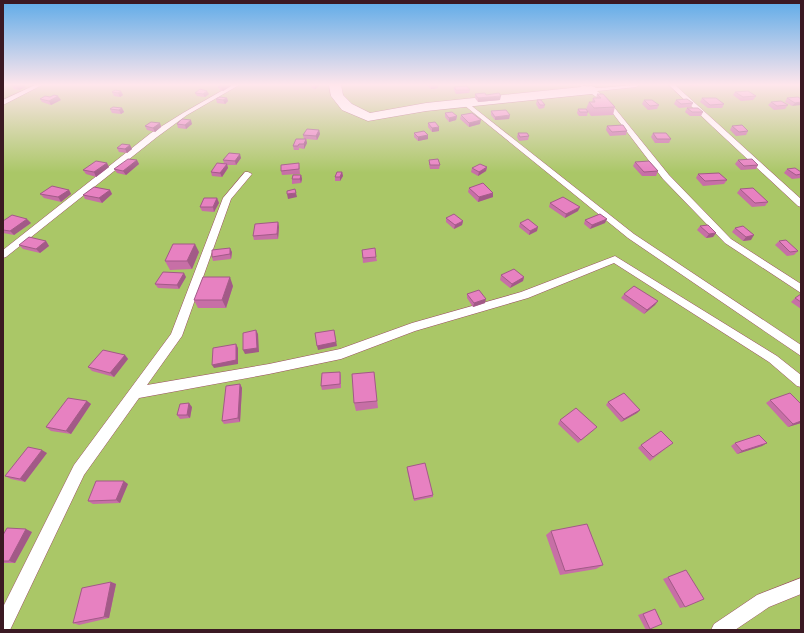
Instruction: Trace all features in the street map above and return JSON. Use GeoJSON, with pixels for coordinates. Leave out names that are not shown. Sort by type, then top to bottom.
{"type":"FeatureCollection","features":[{"type":"Feature","properties":{"kind":"street"},"geometry":{"type":"LineString","coordinates":[[363,115],[368,117],[382,115]]}},
{"type":"Feature","properties":{"kind":"lane"},"geometry":{"type":"LineString","coordinates":[[3,255],[154,135],[184,115]]}},
{"type":"Feature","properties":{"kind":"lane"},"geometry":{"type":"LineString","coordinates":[[479,115],[631,236],[801,351]]}},
{"type":"Feature","properties":{"kind":"lane"},"geometry":{"type":"LineString","coordinates":[[617,115],[666,177],[728,241],[801,289]]}},
{"type":"Feature","properties":{"kind":"lane"},"geometry":{"type":"LineString","coordinates":[[703,115],[801,204]]}},
{"type":"Feature","properties":{"kind":"lane"},"geometry":{"type":"LineString","coordinates":[[3,626],[79,470],[176,336],[227,198],[248,174]]}},
{"type":"Feature","properties":{"kind":"lane"},"geometry":{"type":"LineString","coordinates":[[135,393],[270,369],[341,354],[412,327],[524,295],[615,259],[773,359],[801,382]]}},
{"type":"Feature","properties":{"kind":"lane"},"geometry":{"type":"LineString","coordinates":[[720,630],[763,601],[801,586]]}},
{"type":"Feature","properties":{"kind":"green space"},"geometry":{"type":"Polygon","coordinates":[[[3,115],[801,115],[801,630],[3,630],[3,115]]]}},
{"type":"Feature","properties":{"kind":"building"},"geometry":{"type":"Polygon","coordinates":[[[446,115],[455,115],[457,116],[449,118],[446,115]]]}},
{"type":"Feature","properties":{"kind":"building"},"geometry":{"type":"Polygon","coordinates":[[[461,115],[474,115],[481,120],[469,123],[461,115]]]}},
{"type":"Feature","properties":{"kind":"building"},"geometry":{"type":"Polygon","coordinates":[[[493,115],[510,115],[495,117],[493,115]]]}},
{"type":"Feature","properties":{"kind":"building"},"geometry":{"type":"Polygon","coordinates":[[[182,119],[191,120],[185,125],[177,124],[182,119]]]}},
{"type":"Feature","properties":{"kind":"building"},"geometry":{"type":"Polygon","coordinates":[[[151,122],[160,123],[153,128],[145,126],[151,122]]]}},
{"type":"Feature","properties":{"kind":"building"},"geometry":{"type":"Polygon","coordinates":[[[435,122],[439,127],[432,128],[428,123],[435,122]]]}},
{"type":"Feature","properties":{"kind":"building"},"geometry":{"type":"Polygon","coordinates":[[[623,125],[627,131],[612,132],[607,126],[623,125]]]}},
{"type":"Feature","properties":{"kind":"building"},"geometry":{"type":"Polygon","coordinates":[[[742,125],[748,131],[739,132],[732,126],[742,125]]]}},
{"type":"Feature","properties":{"kind":"building"},"geometry":{"type":"Polygon","coordinates":[[[307,129],[319,130],[316,136],[303,135],[307,129]]]}},
{"type":"Feature","properties":{"kind":"building"},"geometry":{"type":"Polygon","coordinates":[[[424,131],[428,135],[418,137],[414,133],[424,131]]]}},
{"type":"Feature","properties":{"kind":"building"},"geometry":{"type":"Polygon","coordinates":[[[518,133],[527,133],[529,136],[520,137],[518,133]]]}},
{"type":"Feature","properties":{"kind":"building"},"geometry":{"type":"Polygon","coordinates":[[[653,133],[666,133],[671,139],[657,139],[653,133]]]}},
{"type":"Feature","properties":{"kind":"building"},"geometry":{"type":"Polygon","coordinates":[[[296,139],[306,139],[304,144],[293,146],[296,139]]]}},
{"type":"Feature","properties":{"kind":"building"},"geometry":{"type":"Polygon","coordinates":[[[122,144],[130,145],[125,149],[117,148],[122,144]]]}},
{"type":"Feature","properties":{"kind":"building"},"geometry":{"type":"Polygon","coordinates":[[[229,153],[240,154],[235,161],[223,160],[229,153]]]}},
{"type":"Feature","properties":{"kind":"building"},"geometry":{"type":"Polygon","coordinates":[[[128,159],[137,160],[123,171],[114,169],[128,159]]]}},
{"type":"Feature","properties":{"kind":"building"},"geometry":{"type":"Polygon","coordinates":[[[438,159],[440,165],[430,165],[429,160],[438,159]]]}},
{"type":"Feature","properties":{"kind":"building"},"geometry":{"type":"Polygon","coordinates":[[[752,159],[758,165],[744,166],[738,160],[752,159]]]}},
{"type":"Feature","properties":{"kind":"building"},"geometry":{"type":"Polygon","coordinates":[[[96,161],[107,163],[94,172],[83,170],[96,161]]]}},
{"type":"Feature","properties":{"kind":"building"},"geometry":{"type":"Polygon","coordinates":[[[649,161],[658,171],[644,172],[635,162],[649,161]]]}},
{"type":"Feature","properties":{"kind":"building"},"geometry":{"type":"Polygon","coordinates":[[[217,163],[227,164],[220,173],[211,172],[217,163]]]}},
{"type":"Feature","properties":{"kind":"building"},"geometry":{"type":"Polygon","coordinates":[[[299,163],[299,169],[281,171],[281,165],[299,163]]]}},
{"type":"Feature","properties":{"kind":"building"},"geometry":{"type":"Polygon","coordinates":[[[480,164],[487,167],[479,172],[472,168],[480,164]]]}},
{"type":"Feature","properties":{"kind":"building"},"geometry":{"type":"Polygon","coordinates":[[[795,168],[801,172],[801,174],[796,175],[787,169],[795,168]]]}},
{"type":"Feature","properties":{"kind":"building"},"geometry":{"type":"Polygon","coordinates":[[[337,172],[342,172],[340,177],[335,177],[337,172]]]}},
{"type":"Feature","properties":{"kind":"building"},"geometry":{"type":"Polygon","coordinates":[[[719,173],[727,180],[705,181],[698,174],[719,173]]]}},
{"type":"Feature","properties":{"kind":"building"},"geometry":{"type":"Polygon","coordinates":[[[293,175],[301,175],[300,179],[292,179],[293,175]]]}},
{"type":"Feature","properties":{"kind":"building"},"geometry":{"type":"Polygon","coordinates":[[[483,183],[493,193],[479,197],[469,188],[483,183]]]}},
{"type":"Feature","properties":{"kind":"building"},"geometry":{"type":"Polygon","coordinates":[[[52,186],[69,190],[58,197],[40,194],[52,186]]]}},
{"type":"Feature","properties":{"kind":"building"},"geometry":{"type":"Polygon","coordinates":[[[94,187],[110,190],[99,198],[83,195],[94,187]]]}},
{"type":"Feature","properties":{"kind":"building"},"geometry":{"type":"Polygon","coordinates":[[[753,188],[768,202],[755,203],[740,189],[753,188]]]}},
{"type":"Feature","properties":{"kind":"building"},"geometry":{"type":"Polygon","coordinates":[[[295,189],[296,193],[287,194],[287,191],[295,189]]]}},
{"type":"Feature","properties":{"kind":"building"},"geometry":{"type":"Polygon","coordinates":[[[563,197],[580,207],[566,214],[550,203],[563,197]]]}},
{"type":"Feature","properties":{"kind":"building"},"geometry":{"type":"Polygon","coordinates":[[[204,198],[217,198],[213,207],[200,207],[204,198]]]}},
{"type":"Feature","properties":{"kind":"building"},"geometry":{"type":"Polygon","coordinates":[[[454,214],[463,221],[455,225],[446,218],[454,214]]]}},
{"type":"Feature","properties":{"kind":"building"},"geometry":{"type":"Polygon","coordinates":[[[600,214],[607,219],[592,225],[585,220],[600,214]]]}},
{"type":"Feature","properties":{"kind":"building"},"geometry":{"type":"Polygon","coordinates":[[[12,215],[27,219],[10,231],[3,230],[3,221],[12,215]]]}},
{"type":"Feature","properties":{"kind":"building"},"geometry":{"type":"Polygon","coordinates":[[[528,219],[538,227],[530,231],[520,223],[528,219]]]}},
{"type":"Feature","properties":{"kind":"building"},"geometry":{"type":"Polygon","coordinates":[[[278,222],[277,234],[253,236],[255,224],[278,222]]]}},
{"type":"Feature","properties":{"kind":"building"},"geometry":{"type":"Polygon","coordinates":[[[708,225],[716,233],[709,234],[700,226],[708,225]]]}},
{"type":"Feature","properties":{"kind":"building"},"geometry":{"type":"Polygon","coordinates":[[[743,226],[754,235],[746,237],[735,228],[743,226]]]}},
{"type":"Feature","properties":{"kind":"building"},"geometry":{"type":"Polygon","coordinates":[[[29,237],[46,241],[36,249],[19,245],[29,237]]]}},
{"type":"Feature","properties":{"kind":"building"},"geometry":{"type":"Polygon","coordinates":[[[786,240],[798,251],[790,252],[779,241],[786,240]]]}},
{"type":"Feature","properties":{"kind":"building"},"geometry":{"type":"Polygon","coordinates":[[[173,244],[195,244],[187,261],[165,261],[173,244]]]}},
{"type":"Feature","properties":{"kind":"building"},"geometry":{"type":"Polygon","coordinates":[[[230,248],[230,254],[212,257],[212,250],[230,248]]]}},
{"type":"Feature","properties":{"kind":"building"},"geometry":{"type":"Polygon","coordinates":[[[375,248],[376,257],[363,258],[362,250],[375,248]]]}},
{"type":"Feature","properties":{"kind":"building"},"geometry":{"type":"Polygon","coordinates":[[[514,269],[524,277],[512,284],[501,275],[514,269]]]}},
{"type":"Feature","properties":{"kind":"building"},"geometry":{"type":"Polygon","coordinates":[[[163,272],[184,273],[177,285],[155,284],[163,272]]]}},
{"type":"Feature","properties":{"kind":"building"},"geometry":{"type":"Polygon","coordinates":[[[203,277],[230,277],[222,300],[194,300],[203,277]]]}},
{"type":"Feature","properties":{"kind":"building"},"geometry":{"type":"Polygon","coordinates":[[[634,286],[658,301],[647,310],[624,294],[634,286]]]}},
{"type":"Feature","properties":{"kind":"building"},"geometry":{"type":"Polygon","coordinates":[[[479,290],[486,299],[474,303],[467,294],[479,290]]]}},
{"type":"Feature","properties":{"kind":"building"},"geometry":{"type":"Polygon","coordinates":[[[801,294],[801,302],[795,298],[801,294]]]}},
{"type":"Feature","properties":{"kind":"building"},"geometry":{"type":"Polygon","coordinates":[[[256,330],[257,348],[243,350],[243,333],[256,330]]]}},
{"type":"Feature","properties":{"kind":"building"},"geometry":{"type":"Polygon","coordinates":[[[334,330],[336,342],[317,346],[315,333],[334,330]]]}},
{"type":"Feature","properties":{"kind":"building"},"geometry":{"type":"Polygon","coordinates":[[[236,344],[236,360],[212,365],[213,348],[236,344]]]}},
{"type":"Feature","properties":{"kind":"building"},"geometry":{"type":"Polygon","coordinates":[[[103,350],[125,355],[110,373],[88,367],[103,350]]]}},
{"type":"Feature","properties":{"kind":"building"},"geometry":{"type":"Polygon","coordinates":[[[340,372],[340,384],[321,386],[322,373],[340,372]]]}},
{"type":"Feature","properties":{"kind":"building"},"geometry":{"type":"Polygon","coordinates":[[[374,372],[377,401],[354,403],[352,374],[374,372]]]}},
{"type":"Feature","properties":{"kind":"building"},"geometry":{"type":"Polygon","coordinates":[[[240,384],[238,418],[222,421],[226,386],[240,384]]]}},
{"type":"Feature","properties":{"kind":"building"},"geometry":{"type":"Polygon","coordinates":[[[624,393],[640,410],[624,419],[608,402],[624,393]]]}},
{"type":"Feature","properties":{"kind":"building"},"geometry":{"type":"Polygon","coordinates":[[[790,393],[801,404],[801,421],[793,424],[770,400],[790,393]]]}},
{"type":"Feature","properties":{"kind":"building"},"geometry":{"type":"Polygon","coordinates":[[[68,398],[87,401],[66,431],[46,427],[68,398]]]}},
{"type":"Feature","properties":{"kind":"building"},"geometry":{"type":"Polygon","coordinates":[[[189,403],[187,415],[177,415],[180,404],[189,403]]]}},
{"type":"Feature","properties":{"kind":"building"},"geometry":{"type":"Polygon","coordinates":[[[576,408],[597,427],[581,440],[560,420],[576,408]]]}},
{"type":"Feature","properties":{"kind":"building"},"geometry":{"type":"Polygon","coordinates":[[[661,431],[673,443],[653,457],[641,445],[661,431]]]}},
{"type":"Feature","properties":{"kind":"building"},"geometry":{"type":"Polygon","coordinates":[[[759,435],[767,443],[742,451],[735,443],[759,435]]]}},
{"type":"Feature","properties":{"kind":"building"},"geometry":{"type":"Polygon","coordinates":[[[28,447],[42,450],[20,479],[5,476],[28,447]]]}},
{"type":"Feature","properties":{"kind":"building"},"geometry":{"type":"Polygon","coordinates":[[[425,463],[433,495],[414,499],[407,467],[425,463]]]}},
{"type":"Feature","properties":{"kind":"building"},"geometry":{"type":"Polygon","coordinates":[[[96,481],[124,481],[116,500],[88,501],[96,481]]]}},
{"type":"Feature","properties":{"kind":"building"},"geometry":{"type":"Polygon","coordinates":[[[587,524],[603,565],[565,571],[551,531],[587,524]]]}},
{"type":"Feature","properties":{"kind":"building"},"geometry":{"type":"Polygon","coordinates":[[[7,528],[26,529],[9,561],[3,561],[3,535],[7,528]]]}},
{"type":"Feature","properties":{"kind":"building"},"geometry":{"type":"Polygon","coordinates":[[[686,570],[704,599],[685,607],[668,577],[686,570]]]}},
{"type":"Feature","properties":{"kind":"building"},"geometry":{"type":"Polygon","coordinates":[[[111,582],[104,617],[73,623],[82,588],[111,582]]]}},
{"type":"Feature","properties":{"kind":"building"},"geometry":{"type":"Polygon","coordinates":[[[655,609],[662,624],[650,629],[643,614],[655,609]]]}}]}
